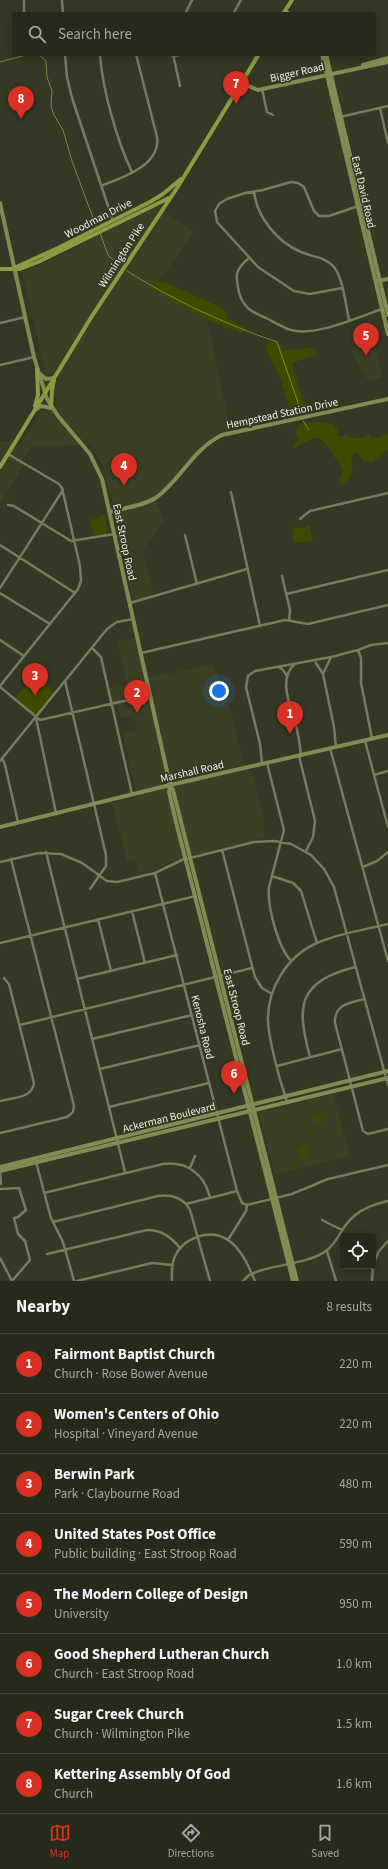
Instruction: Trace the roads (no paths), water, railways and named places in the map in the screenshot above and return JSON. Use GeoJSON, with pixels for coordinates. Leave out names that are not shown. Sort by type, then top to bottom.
{"type":"FeatureCollection","features":[{"type":"Feature","properties":{"kind":"main road"},"geometry":{"type":"LineString","coordinates":[[285,12],[292,0]]}},
{"type":"Feature","properties":{"kind":"main road","name":"Wilmington Pike"},"geometry":{"type":"LineString","coordinates":[[0,467],[45,392],[184,176],[258,56]]}},
{"type":"Feature","properties":{"kind":"main road","name":"Woodman Drive"},"geometry":{"type":"LineString","coordinates":[[0,269],[20,269],[38,262],[129,215],[157,198],[184,176]]}},
{"type":"Feature","properties":{"kind":"main road"},"geometry":{"type":"LineString","coordinates":[[157,198],[160,203]]}},
{"type":"Feature","properties":{"kind":"main road","name":"Woodman Drive"},"geometry":{"type":"LineString","coordinates":[[129,215],[170,198]]}},
{"type":"Feature","properties":{"kind":"main road"},"geometry":{"type":"LineString","coordinates":[[34,410],[38,394],[37,369]]}},
{"type":"Feature","properties":{"kind":"main road"},"geometry":{"type":"LineString","coordinates":[[51,408],[54,378]]}},
{"type":"Feature","properties":{"kind":"street"},"geometry":{"type":"LineString","coordinates":[[24,0],[24,12]]}},
{"type":"Feature","properties":{"kind":"street"},"geometry":{"type":"LineString","coordinates":[[62,0],[62,12]]}},
{"type":"Feature","properties":{"kind":"street"},"geometry":{"type":"LineString","coordinates":[[186,12],[192,0]]}},
{"type":"Feature","properties":{"kind":"street"},"geometry":{"type":"LineString","coordinates":[[234,12],[241,0]]}},
{"type":"Feature","properties":{"kind":"street"},"geometry":{"type":"LineString","coordinates":[[65,56],[70,91],[114,223]]}},
{"type":"Feature","properties":{"kind":"street"},"geometry":{"type":"LineString","coordinates":[[100,56],[102,73],[113,116],[132,172]]}},
{"type":"Feature","properties":{"kind":"street"},"geometry":{"type":"LineString","coordinates":[[101,186],[144,165],[150,160],[158,141],[137,56]]}},
{"type":"Feature","properties":{"kind":"street"},"geometry":{"type":"LineString","coordinates":[[173,56],[180,86]]}},
{"type":"Feature","properties":{"kind":"street","name":"East David Road"},"geometry":{"type":"LineString","coordinates":[[323,56],[330,73]]}},
{"type":"Feature","properties":{"kind":"street","name":"East David Road"},"geometry":{"type":"LineString","coordinates":[[326,56],[384,308],[388,334]]}},
{"type":"Feature","properties":{"kind":"street","name":"Bigger Road"},"geometry":{"type":"LineString","coordinates":[[358,67],[388,58]]}},
{"type":"Feature","properties":{"kind":"street","name":"Bigger Road"},"geometry":{"type":"LineString","coordinates":[[241,83],[254,89],[262,89],[330,73],[388,62]]}},
{"type":"Feature","properties":{"kind":"street"},"geometry":{"type":"LineString","coordinates":[[262,89],[267,112],[273,115]]}},
{"type":"Feature","properties":{"kind":"street"},"geometry":{"type":"LineString","coordinates":[[340,117],[388,106]]}},
{"type":"Feature","properties":{"kind":"street"},"geometry":{"type":"LineString","coordinates":[[380,108],[388,144]]}},
{"type":"Feature","properties":{"kind":"street"},"geometry":{"type":"LineString","coordinates":[[342,288],[310,294],[297,292],[266,274],[249,258],[217,222],[215,215],[217,207],[222,202],[245,193],[293,182],[304,187],[314,211],[319,216],[329,216],[360,206]]}},
{"type":"Feature","properties":{"kind":"street"},"geometry":{"type":"LineString","coordinates":[[254,192],[260,215],[280,238],[300,252],[324,259],[331,264],[338,273],[349,320]]}},
{"type":"Feature","properties":{"kind":"street","name":"East Stroop Road"},"geometry":{"type":"LineString","coordinates":[[0,203],[34,357],[45,392],[51,408],[90,454],[102,479],[170,785],[173,790],[197,896],[274,1198],[293,1281]]}},
{"type":"Feature","properties":{"kind":"street"},"geometry":{"type":"LineString","coordinates":[[249,258],[239,267],[236,277],[243,302],[252,311],[284,327],[295,330],[324,328],[384,308]]}},
{"type":"Feature","properties":{"kind":"street"},"geometry":{"type":"LineString","coordinates":[[378,281],[388,279]]}},
{"type":"Feature","properties":{"kind":"street","name":"East David Road"},"geometry":{"type":"LineString","coordinates":[[384,308],[388,315]]}},
{"type":"Feature","properties":{"kind":"street"},"geometry":{"type":"LineString","coordinates":[[0,323],[25,317]]}},
{"type":"Feature","properties":{"kind":"street"},"geometry":{"type":"LineString","coordinates":[[0,365],[34,357]]}},
{"type":"Feature","properties":{"kind":"street"},"geometry":{"type":"LineString","coordinates":[[39,374],[46,379],[54,378]]}},
{"type":"Feature","properties":{"kind":"street","name":"Hempstead Station Drive"},"geometry":{"type":"LineString","coordinates":[[110,512],[156,497],[202,449],[222,435],[388,398]]}},
{"type":"Feature","properties":{"kind":"street"},"geometry":{"type":"LineString","coordinates":[[34,410],[41,406],[51,408]]}},
{"type":"Feature","properties":{"kind":"street"},"geometry":{"type":"LineString","coordinates":[[8,454],[59,484],[63,490],[75,541],[81,577],[80,584],[75,592],[0,687],[36,718],[42,720],[150,695]]}},
{"type":"Feature","properties":{"kind":"street"},"geometry":{"type":"LineString","coordinates":[[0,588],[63,490]]}},
{"type":"Feature","properties":{"kind":"street"},"geometry":{"type":"LineString","coordinates":[[231,492],[260,626]]}},
{"type":"Feature","properties":{"kind":"street"},"geometry":{"type":"LineString","coordinates":[[300,520],[310,511],[388,493]]}},
{"type":"Feature","properties":{"kind":"street"},"geometry":{"type":"LineString","coordinates":[[8,505],[14,506],[68,540],[75,541],[114,534]]}},
{"type":"Feature","properties":{"kind":"street"},"geometry":{"type":"LineString","coordinates":[[184,535],[196,584]]}},
{"type":"Feature","properties":{"kind":"street"},"geometry":{"type":"LineString","coordinates":[[0,545],[75,592]]}},
{"type":"Feature","properties":{"kind":"street"},"geometry":{"type":"LineString","coordinates":[[130,603],[247,570]]}},
{"type":"Feature","properties":{"kind":"street"},"geometry":{"type":"LineString","coordinates":[[286,594],[388,570]]}},
{"type":"Feature","properties":{"kind":"street"},"geometry":{"type":"LineString","coordinates":[[282,576],[290,613],[289,620]]}},
{"type":"Feature","properties":{"kind":"street"},"geometry":{"type":"LineString","coordinates":[[0,592],[50,624]]}},
{"type":"Feature","properties":{"kind":"street"},"geometry":{"type":"LineString","coordinates":[[141,653],[289,620],[301,623],[312,623],[388,605]]}},
{"type":"Feature","properties":{"kind":"street"},"geometry":{"type":"LineString","coordinates":[[18,822],[1,760],[112,625],[133,618]]}},
{"type":"Feature","properties":{"kind":"street"},"geometry":{"type":"LineString","coordinates":[[0,640],[24,656]]}},
{"type":"Feature","properties":{"kind":"street"},"geometry":{"type":"LineString","coordinates":[[262,764],[260,744],[247,697],[246,680],[250,674],[255,671],[331,657],[371,645],[388,642]]}},
{"type":"Feature","properties":{"kind":"street"},"geometry":{"type":"LineString","coordinates":[[92,648],[101,657],[132,794]]}},
{"type":"Feature","properties":{"kind":"street"},"geometry":{"type":"LineString","coordinates":[[358,650],[361,658],[362,688],[372,738]]}},
{"type":"Feature","properties":{"kind":"street"},"geometry":{"type":"LineString","coordinates":[[323,674],[331,657]]}},
{"type":"Feature","properties":{"kind":"street"},"geometry":{"type":"LineString","coordinates":[[314,660],[323,674],[334,727],[336,747]]}},
{"type":"Feature","properties":{"kind":"street"},"geometry":{"type":"LineString","coordinates":[[298,663],[291,668],[287,676],[288,696],[297,731],[300,756],[315,821],[313,837],[306,851]]}},
{"type":"Feature","properties":{"kind":"street"},"geometry":{"type":"LineString","coordinates":[[278,667],[283,670],[287,676]]}},
{"type":"Feature","properties":{"kind":"street"},"geometry":{"type":"LineString","coordinates":[[65,681],[107,860],[106,866],[90,889]]}},
{"type":"Feature","properties":{"kind":"street"},"geometry":{"type":"LineString","coordinates":[[36,718],[56,813]]}},
{"type":"Feature","properties":{"kind":"street","name":"Marshall Road"},"geometry":{"type":"LineString","coordinates":[[0,827],[132,794],[388,735]]}},
{"type":"Feature","properties":{"kind":"street"},"geometry":{"type":"LineString","coordinates":[[364,740],[388,827]]}},
{"type":"Feature","properties":{"kind":"street"},"geometry":{"type":"LineString","coordinates":[[330,748],[388,961]]}},
{"type":"Feature","properties":{"kind":"street"},"geometry":{"type":"LineString","coordinates":[[267,763],[284,826],[282,842],[269,887],[269,901],[281,945],[291,961]]}},
{"type":"Feature","properties":{"kind":"street"},"geometry":{"type":"LineString","coordinates":[[374,775],[388,771]]}},
{"type":"Feature","properties":{"kind":"street"},"geometry":{"type":"LineString","coordinates":[[0,862],[46,852],[70,856],[107,881],[117,882],[156,873],[170,865],[188,859],[260,841],[282,842],[306,851],[320,864],[331,881],[386,1071],[388,1085]]}},
{"type":"Feature","properties":{"kind":"street"},"geometry":{"type":"LineString","coordinates":[[222,850],[252,968],[259,985],[272,994]]}},
{"type":"Feature","properties":{"kind":"street"},"geometry":{"type":"LineString","coordinates":[[46,852],[126,1172]]}},
{"type":"Feature","properties":{"kind":"street"},"geometry":{"type":"LineString","coordinates":[[362,867],[377,861],[388,852]]}},
{"type":"Feature","properties":{"kind":"street"},"geometry":{"type":"LineString","coordinates":[[0,1133],[67,1117],[73,1112],[74,1106],[11,859]]}},
{"type":"Feature","properties":{"kind":"street","name":"Kenosha Road"},"geometry":{"type":"LineString","coordinates":[[156,873],[237,1191],[242,1203],[247,1205]]}},
{"type":"Feature","properties":{"kind":"street"},"geometry":{"type":"LineString","coordinates":[[272,876],[293,883],[301,891],[317,943]]}},
{"type":"Feature","properties":{"kind":"street"},"geometry":{"type":"LineString","coordinates":[[0,943],[197,896]]}},
{"type":"Feature","properties":{"kind":"street"},"geometry":{"type":"LineString","coordinates":[[132,911],[145,962]]}},
{"type":"Feature","properties":{"kind":"street"},"geometry":{"type":"LineString","coordinates":[[98,919],[111,971]]}},
{"type":"Feature","properties":{"kind":"street"},"geometry":{"type":"LineString","coordinates":[[286,1099],[269,1029],[269,1010],[272,994],[278,979],[291,961],[317,943],[388,924]]}},
{"type":"Feature","properties":{"kind":"street"},"geometry":{"type":"LineString","coordinates":[[77,979],[177,955]]}},
{"type":"Feature","properties":{"kind":"street"},"geometry":{"type":"LineString","coordinates":[[310,1057],[302,1025],[302,1014],[307,998],[315,985],[323,978],[336,972],[355,967]]}},
{"type":"Feature","properties":{"kind":"street"},"geometry":{"type":"LineString","coordinates":[[20,1025],[252,968]]}},
{"type":"Feature","properties":{"kind":"street"},"geometry":{"type":"LineString","coordinates":[[0,1101],[29,1093],[34,1086],[9,984],[4,978]]}},
{"type":"Feature","properties":{"kind":"street"},"geometry":{"type":"LineString","coordinates":[[364,999],[345,1004],[336,1014],[335,1022],[363,1131],[370,1134],[388,1129]]}},
{"type":"Feature","properties":{"kind":"street"},"geometry":{"type":"LineString","coordinates":[[92,1039],[192,1015]]}},
{"type":"Feature","properties":{"kind":"street"},"geometry":{"type":"LineString","coordinates":[[100,1069],[200,1045]]}},
{"type":"Feature","properties":{"kind":"street"},"geometry":{"type":"LineString","coordinates":[[277,1066],[342,1049]]}},
{"type":"Feature","properties":{"kind":"street","name":"Ackerman Boulevard"},"geometry":{"type":"LineString","coordinates":[[0,1171],[286,1099],[307,1091],[386,1071]]}},
{"type":"Feature","properties":{"kind":"street","name":"Ackerman Boulevard"},"geometry":{"type":"LineString","coordinates":[[286,1099],[309,1097],[387,1078]]}},
{"type":"Feature","properties":{"kind":"street"},"geometry":{"type":"LineString","coordinates":[[109,1107],[209,1083]]}},
{"type":"Feature","properties":{"kind":"street"},"geometry":{"type":"LineString","coordinates":[[330,1085],[331,1091]]}},
{"type":"Feature","properties":{"kind":"street"},"geometry":{"type":"LineString","coordinates":[[307,1091],[309,1097]]}},
{"type":"Feature","properties":{"kind":"street"},"geometry":{"type":"LineString","coordinates":[[190,1168],[195,1156]]}},
{"type":"Feature","properties":{"kind":"street"},"geometry":{"type":"LineString","coordinates":[[36,1161],[53,1222],[61,1237],[74,1281]]}},
{"type":"Feature","properties":{"kind":"street","name":"Ackerman Boulevard"},"geometry":{"type":"LineString","coordinates":[[0,1167],[36,1161]]}},
{"type":"Feature","properties":{"kind":"street"},"geometry":{"type":"LineString","coordinates":[[44,1192],[168,1163],[180,1164],[190,1168],[202,1179],[210,1197]]}},
{"type":"Feature","properties":{"kind":"street"},"geometry":{"type":"LineString","coordinates":[[228,1240],[246,1211],[247,1205],[292,1194],[328,1179],[388,1165]]}},
{"type":"Feature","properties":{"kind":"street"},"geometry":{"type":"LineString","coordinates":[[0,1171],[1,1189],[19,1188],[26,1210],[18,1217],[14,1218],[18,1234],[25,1241],[30,1260],[12,1281],[0,1258]]}},
{"type":"Feature","properties":{"kind":"street"},"geometry":{"type":"LineString","coordinates":[[186,1204],[237,1191]]}},
{"type":"Feature","properties":{"kind":"street"},"geometry":{"type":"LineString","coordinates":[[53,1222],[160,1196],[173,1197],[186,1204],[192,1214],[210,1281]]}},
{"type":"Feature","properties":{"kind":"street"},"geometry":{"type":"LineString","coordinates":[[243,1281],[252,1274],[315,1257],[327,1251],[333,1245],[350,1218],[368,1206],[388,1201]]}},
{"type":"Feature","properties":{"kind":"street"},"geometry":{"type":"LineString","coordinates":[[322,1220],[342,1230]]}},
{"type":"Feature","properties":{"kind":"street"},"geometry":{"type":"LineString","coordinates":[[47,1254],[147,1230],[157,1230],[166,1234],[180,1248]]}},
{"type":"Feature","properties":{"kind":"street"},"geometry":{"type":"LineString","coordinates":[[172,1281],[172,1265],[180,1248],[198,1236],[214,1235],[228,1240],[239,1251],[255,1281]]}},
{"type":"Feature","properties":{"kind":"street"},"geometry":{"type":"LineString","coordinates":[[376,1258],[379,1251],[388,1241]]}},
{"type":"Feature","properties":{"kind":"street"},"geometry":{"type":"LineString","coordinates":[[327,1251],[336,1281]]}},
{"type":"Feature","properties":{"kind":"street"},"geometry":{"type":"LineString","coordinates":[[77,1281],[152,1263],[172,1265]]}},
{"type":"Feature","properties":{"kind":"street","name":"East Stroop Road"},"geometry":{"type":"LineString","coordinates":[[290,1263],[297,1281]]}},
{"type":"Feature","properties":{"kind":"street"},"geometry":{"type":"LineString","coordinates":[[372,1281],[373,1269]]}},
{"type":"Feature","properties":{"kind":"waterway"},"geometry":{"type":"LineString","coordinates":[[0,62],[22,56]]}},
{"type":"Feature","properties":{"kind":"waterway"},"geometry":{"type":"LineString","coordinates":[[40,56],[46,61],[47,77],[52,91],[51,106],[54,115],[63,130],[72,161],[96,226]]}},
{"type":"Feature","properties":{"kind":"waterway"},"geometry":{"type":"LineString","coordinates":[[100,233],[108,255],[119,266]]}},
{"type":"Feature","properties":{"kind":"waterway"},"geometry":{"type":"LineString","coordinates":[[127,271],[162,292],[200,311],[239,328],[277,342],[302,414]]}},
{"type":"Feature","properties":{"kind":"waterway"},"geometry":{"type":"LineString","coordinates":[[303,421],[309,430]]}},
{"type":"Feature","properties":{"kind":"place","name":"Sugar Creek Church"},"geometry":{"type":"Point","coordinates":[236,104]}},
{"type":"Feature","properties":{"kind":"place","name":"Kettering Assembly Of God"},"geometry":{"type":"Point","coordinates":[21,119]}},
{"type":"Feature","properties":{"kind":"place","name":"The Modern College of Design"},"geometry":{"type":"Point","coordinates":[366,356]}},
{"type":"Feature","properties":{"kind":"place","name":"United States Post Office"},"geometry":{"type":"Point","coordinates":[124,486]}},
{"type":"Feature","properties":{"kind":"place","name":"Berwin Park"},"geometry":{"type":"Point","coordinates":[35,696]}},
{"type":"Feature","properties":{"kind":"place","name":"Women's Centers of Ohio"},"geometry":{"type":"Point","coordinates":[137,713]}},
{"type":"Feature","properties":{"kind":"place","name":"Fairmont Baptist Church"},"geometry":{"type":"Point","coordinates":[290,734]}},
{"type":"Feature","properties":{"kind":"place","name":"Good Shepherd Lutheran Church"},"geometry":{"type":"Point","coordinates":[234,1094]}}]}
